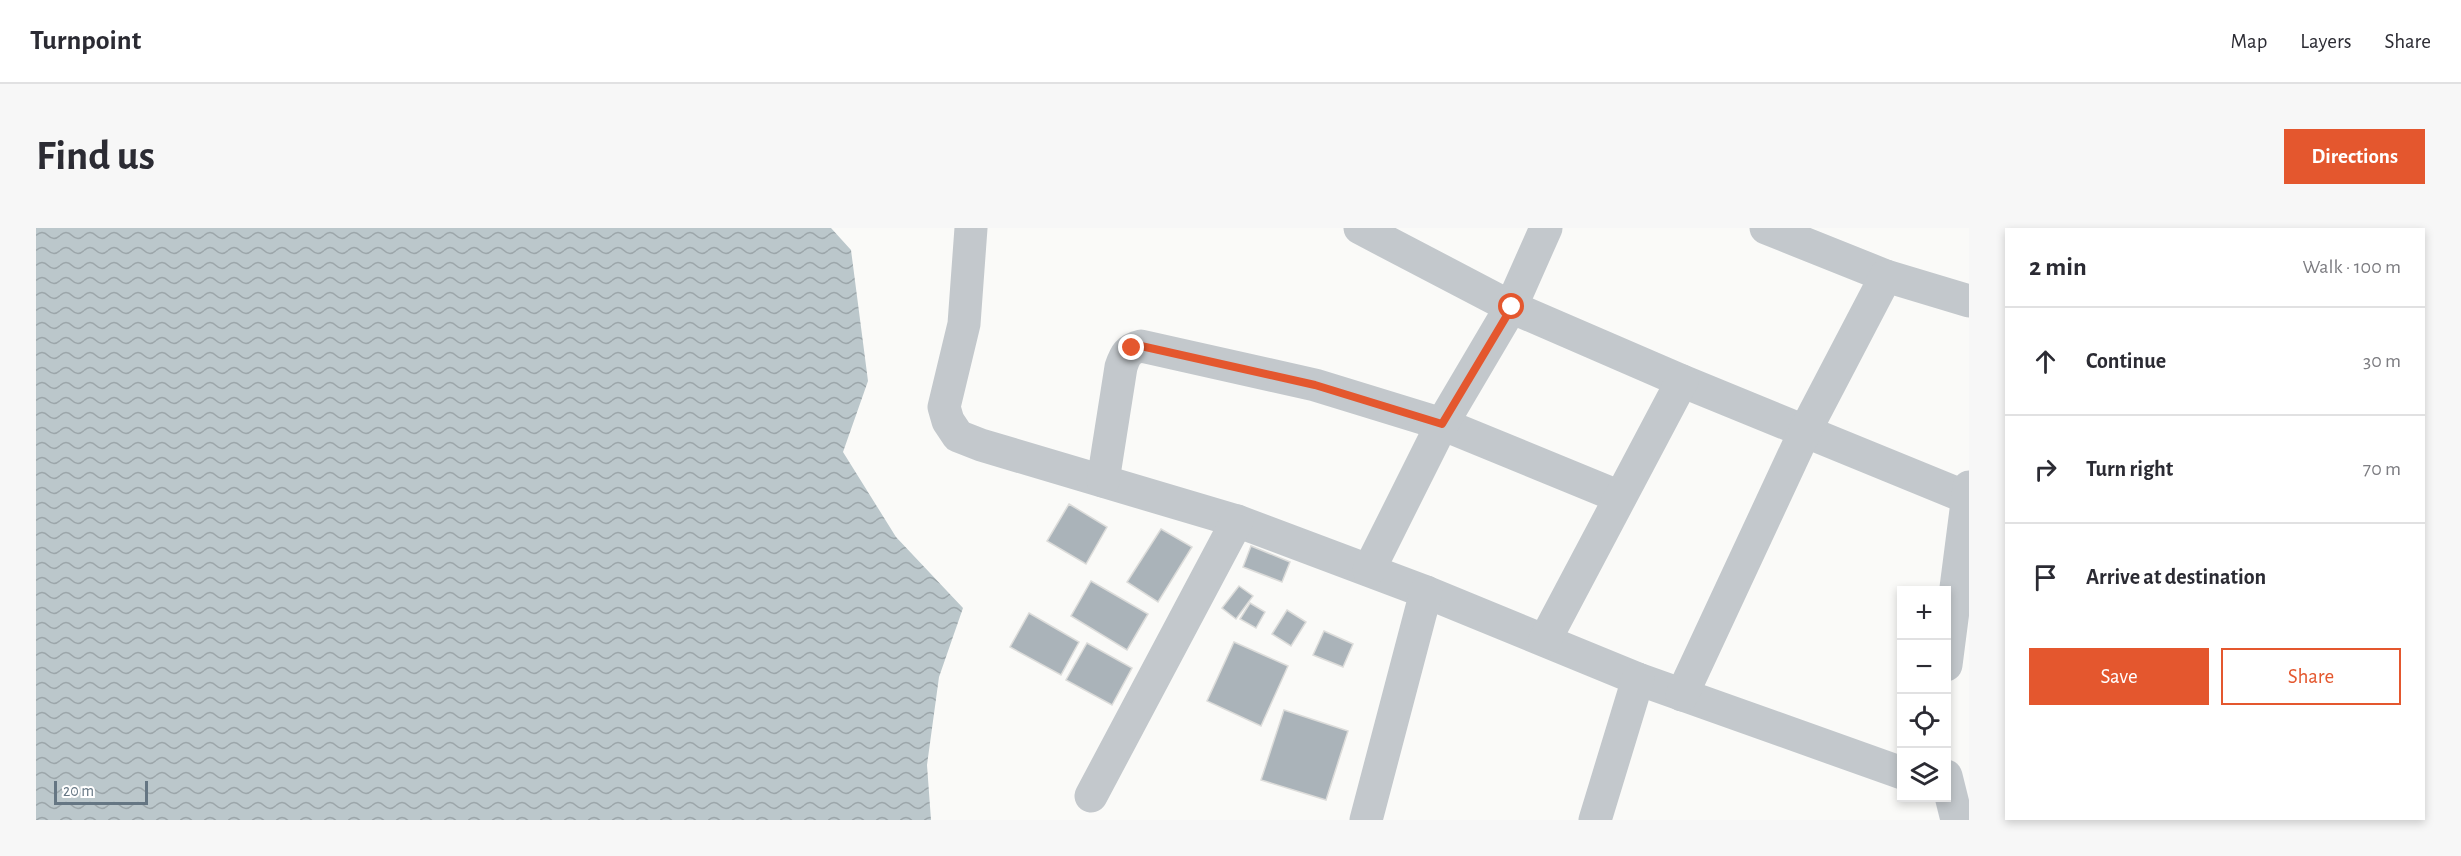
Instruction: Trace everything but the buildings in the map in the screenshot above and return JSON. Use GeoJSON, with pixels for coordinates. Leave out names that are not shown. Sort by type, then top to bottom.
{"type":"FeatureCollection","features":[{"type":"Feature","properties":{"kind":"street"},"geometry":{"type":"LineString","coordinates":[[971,228],[964,324],[944,407],[948,421],[958,436],[981,445],[1237,521],[1426,592],[1638,679],[1897,771]]}},
{"type":"Feature","properties":{"kind":"street"},"geometry":{"type":"LineString","coordinates":[[1369,570],[1442,424],[1512,307],[1546,228]]}},
{"type":"Feature","properties":{"kind":"street"},"geometry":{"type":"LineString","coordinates":[[1766,228],[1886,276],[1969,301]]}},
{"type":"Feature","properties":{"kind":"street"},"geometry":{"type":"LineString","coordinates":[[1372,231],[1512,307],[1682,381],[1968,492],[1950,640]]}},
{"type":"Feature","properties":{"kind":"street"},"geometry":{"type":"LineString","coordinates":[[1682,695],[1806,431],[1886,276]]}},
{"type":"Feature","properties":{"kind":"street"},"geometry":{"type":"LineString","coordinates":[[1103,481],[1124,356],[1132,348],[1141,346],[1315,385],[1442,424],[1620,497]]}},
{"type":"Feature","properties":{"kind":"street"},"geometry":{"type":"LineString","coordinates":[[1545,640],[1682,381]]}},
{"type":"Feature","properties":{"kind":"street"},"geometry":{"type":"LineString","coordinates":[[1090,796],[1237,521]]}},
{"type":"Feature","properties":{"kind":"street"},"geometry":{"type":"LineString","coordinates":[[1366,820],[1426,592]]}},
{"type":"Feature","properties":{"kind":"street"},"geometry":{"type":"LineString","coordinates":[[1595,820],[1638,679]]}},
{"type":"Feature","properties":{"kind":"water"},"geometry":{"type":"Polygon","coordinates":[[[36,228],[831,228],[851,250],[868,381],[843,452],[896,537],[963,608],[939,677],[927,765],[931,820],[36,820],[36,228]]]}},
{"type":"Feature","properties":{"kind":"route"},"geometry":{"type":"LineString","coordinates":[[1132,348],[1141,346],[1315,385],[1442,424],[1512,307]]}}]}
